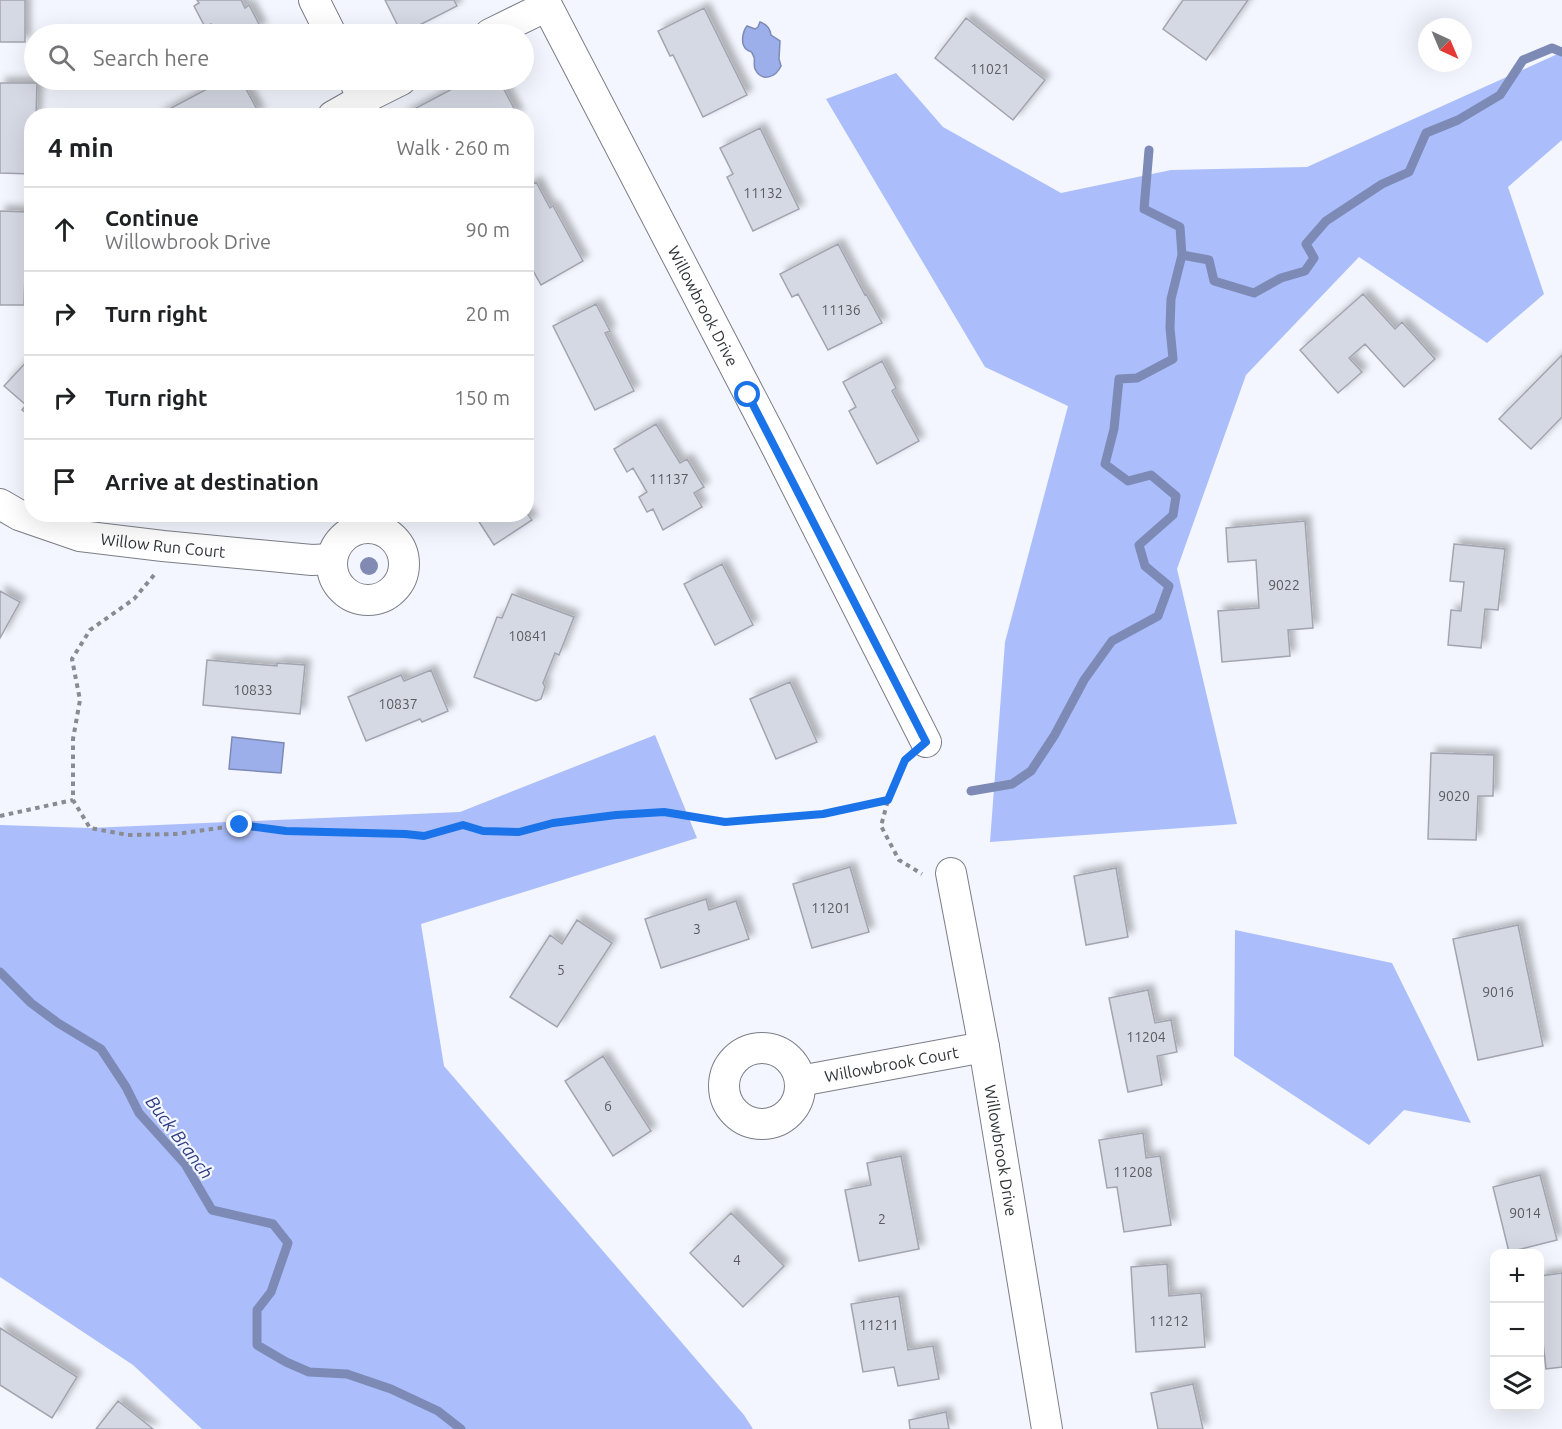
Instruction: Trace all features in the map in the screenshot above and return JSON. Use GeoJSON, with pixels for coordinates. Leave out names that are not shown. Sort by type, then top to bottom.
{"type":"FeatureCollection","features":[{"type":"Feature","properties":{"kind":"street"},"geometry":{"type":"LineString","coordinates":[[314,0],[326,24]]}},
{"type":"Feature","properties":{"kind":"street"},"geometry":{"type":"LineString","coordinates":[[508,24],[546,3]]}},
{"type":"Feature","properties":{"kind":"street","name":"Willowbrook Drive"},"geometry":{"type":"LineString","coordinates":[[546,3],[926,742]]}},
{"type":"Feature","properties":{"kind":"street"},"geometry":{"type":"LineString","coordinates":[[340,108],[357,90]]}},
{"type":"Feature","properties":{"kind":"street","name":"Willow Run Court"},"geometry":{"type":"LineString","coordinates":[[0,504],[24,517]]}},
{"type":"Feature","properties":{"kind":"street","name":"Willow Run Court"},"geometry":{"type":"LineString","coordinates":[[39,522],[80,536],[312,560],[332,559]]}},
{"type":"Feature","properties":{"kind":"street","name":"Willowbrook Drive"},"geometry":{"type":"LineString","coordinates":[[951,873],[984,1047],[1047,1429]]}},
{"type":"Feature","properties":{"kind":"street","name":"Willowbrook Court"},"geometry":{"type":"LineString","coordinates":[[800,1081],[984,1047]]}},
{"type":"Feature","properties":{"kind":"path"},"geometry":{"type":"LineString","coordinates":[[163,546],[156,572],[134,598],[90,630],[72,659],[80,700],[73,739],[73,800],[90,828],[128,835],[176,834],[240,825],[286,831],[424,836],[463,825],[483,831],[519,832],[553,823],[664,812],[725,822],[823,814],[888,800]]}},
{"type":"Feature","properties":{"kind":"path"},"geometry":{"type":"LineString","coordinates":[[926,742],[905,760],[888,800],[881,826],[900,860],[924,876],[951,873]]}},
{"type":"Feature","properties":{"kind":"path"},"geometry":{"type":"LineString","coordinates":[[0,816],[73,800]]}},
{"type":"Feature","properties":{"kind":"shaded area"},"geometry":{"type":"Polygon","coordinates":[[[760,22],[766,25],[771,35],[780,41],[781,66],[769,77],[758,73],[754,67],[754,57],[743,44],[743,34],[747,26],[755,29],[760,22]]]}},
{"type":"Feature","properties":{"kind":"shaded area"},"geometry":{"type":"Polygon","coordinates":[[[1562,52],[1562,140],[1508,187],[1544,294],[1487,343],[1359,257],[1246,375],[1177,569],[1237,824],[990,842],[1005,642],[1068,406],[985,367],[826,99],[896,73],[943,127],[1061,193],[1171,170],[1307,167],[1562,52]]]}},
{"type":"Feature","properties":{"kind":"shaded area"},"geometry":{"type":"Polygon","coordinates":[[[655,735],[697,838],[421,924],[444,1066],[744,1415],[753,1429],[202,1429],[133,1365],[0,1277],[0,825],[90,828],[460,812],[655,735]]]}},
{"type":"Feature","properties":{"kind":"shaded area"},"geometry":{"type":"Polygon","coordinates":[[[232,737],[284,743],[281,773],[229,769],[232,737]]]}},
{"type":"Feature","properties":{"kind":"shaded area"},"geometry":{"type":"Polygon","coordinates":[[[1235,930],[1392,963],[1471,1123],[1404,1110],[1369,1145],[1234,1056],[1235,930]]]}},
{"type":"Feature","properties":{"kind":"building"},"geometry":{"type":"Polygon","coordinates":[[[0,0],[25,0],[24,42],[0,42],[0,0]]]}},
{"type":"Feature","properties":{"kind":"building"},"geometry":{"type":"Polygon","coordinates":[[[197,0],[241,0],[245,8],[249,5],[259,24],[203,24],[194,6],[199,3],[197,0]]]}},
{"type":"Feature","properties":{"kind":"building"},"geometry":{"type":"Polygon","coordinates":[[[385,0],[454,0],[457,6],[422,24],[397,24],[385,0]]]}},
{"type":"Feature","properties":{"kind":"building"},"geometry":{"type":"Polygon","coordinates":[[[1183,0],[1248,0],[1206,60],[1163,29],[1183,0]]]}},
{"type":"Feature","properties":{"kind":"building"},"geometry":{"type":"Polygon","coordinates":[[[704,8],[747,95],[703,117],[673,55],[670,56],[658,31],[704,8]]]}},
{"type":"Feature","properties":{"kind":"building"},"geometry":{"type":"Polygon","coordinates":[[[966,18],[1045,80],[1013,120],[935,58],[966,18]]]}},
{"type":"Feature","properties":{"kind":"building"},"geometry":{"type":"Polygon","coordinates":[[[0,83],[24,83],[24,90],[37,90],[36,108],[24,108],[24,174],[0,173],[0,83]]]}},
{"type":"Feature","properties":{"kind":"building"},"geometry":{"type":"Polygon","coordinates":[[[205,90],[246,90],[256,108],[171,108],[205,90]]]}},
{"type":"Feature","properties":{"kind":"building"},"geometry":{"type":"Polygon","coordinates":[[[450,90],[504,90],[514,108],[416,108],[450,90]]]}},
{"type":"Feature","properties":{"kind":"building"},"geometry":{"type":"Polygon","coordinates":[[[760,128],[799,209],[753,231],[727,177],[733,174],[720,148],[760,128]]]}},
{"type":"Feature","properties":{"kind":"building"},"geometry":{"type":"Polygon","coordinates":[[[536,182],[550,208],[553,206],[583,261],[541,285],[534,272],[534,183],[536,182]]]}},
{"type":"Feature","properties":{"kind":"building"},"geometry":{"type":"Polygon","coordinates":[[[0,211],[24,212],[24,305],[0,305],[0,211]]]}},
{"type":"Feature","properties":{"kind":"building"},"geometry":{"type":"Polygon","coordinates":[[[838,244],[882,323],[828,350],[798,294],[792,297],[780,274],[838,244]]]}},
{"type":"Feature","properties":{"kind":"building"},"geometry":{"type":"Polygon","coordinates":[[[1363,294],[1395,329],[1402,322],[1435,359],[1404,387],[1365,344],[1349,358],[1362,372],[1338,393],[1300,350],[1363,294]]]}},
{"type":"Feature","properties":{"kind":"building"},"geometry":{"type":"Polygon","coordinates":[[[596,304],[610,331],[605,333],[634,391],[595,410],[553,326],[596,304]]]}},
{"type":"Feature","properties":{"kind":"building"},"geometry":{"type":"Polygon","coordinates":[[[1562,355],[1562,417],[1531,449],[1499,419],[1562,355]]]}},
{"type":"Feature","properties":{"kind":"building"},"geometry":{"type":"Polygon","coordinates":[[[882,361],[896,388],[892,391],[919,441],[877,464],[849,411],[856,407],[843,382],[882,361]]]}},
{"type":"Feature","properties":{"kind":"building"},"geometry":{"type":"Polygon","coordinates":[[[24,365],[24,403],[4,386],[24,365]]]}},
{"type":"Feature","properties":{"kind":"building"},"geometry":{"type":"Polygon","coordinates":[[[656,424],[680,463],[687,459],[704,487],[694,493],[702,507],[663,530],[653,509],[647,512],[639,497],[647,492],[633,468],[627,472],[614,449],[656,424]]]}},
{"type":"Feature","properties":{"kind":"building"},"geometry":{"type":"Polygon","coordinates":[[[1305,521],[1313,628],[1288,630],[1290,656],[1222,662],[1218,611],[1259,608],[1256,560],[1228,562],[1226,528],[1305,521]]]}},
{"type":"Feature","properties":{"kind":"building"},"geometry":{"type":"Polygon","coordinates":[[[479,522],[529,522],[494,545],[479,522]]]}},
{"type":"Feature","properties":{"kind":"building"},"geometry":{"type":"Polygon","coordinates":[[[1454,544],[1505,549],[1498,610],[1485,609],[1481,648],[1448,645],[1451,610],[1461,611],[1464,582],[1450,581],[1454,544]]]}},
{"type":"Feature","properties":{"kind":"building"},"geometry":{"type":"Polygon","coordinates":[[[722,564],[753,625],[715,645],[684,584],[722,564]]]}},
{"type":"Feature","properties":{"kind":"building"},"geometry":{"type":"Polygon","coordinates":[[[0,591],[20,602],[0,638],[0,591]]]}},
{"type":"Feature","properties":{"kind":"building"},"geometry":{"type":"Polygon","coordinates":[[[512,594],[574,617],[559,655],[555,653],[543,683],[545,687],[541,699],[536,701],[474,677],[497,617],[502,618],[512,594]]]}},
{"type":"Feature","properties":{"kind":"building"},"geometry":{"type":"Polygon","coordinates":[[[207,660],[277,666],[277,663],[305,665],[300,714],[203,705],[207,660]]]}},
{"type":"Feature","properties":{"kind":"building"},"geometry":{"type":"Polygon","coordinates":[[[431,670],[448,711],[422,722],[420,719],[366,741],[348,697],[401,675],[404,681],[431,670]]]}},
{"type":"Feature","properties":{"kind":"building"},"geometry":{"type":"Polygon","coordinates":[[[790,682],[817,742],[776,759],[750,699],[790,682]]]}},
{"type":"Feature","properties":{"kind":"building"},"geometry":{"type":"Polygon","coordinates":[[[1431,753],[1494,755],[1493,796],[1478,796],[1476,840],[1428,839],[1431,753]]]}},
{"type":"Feature","properties":{"kind":"building"},"geometry":{"type":"Polygon","coordinates":[[[850,867],[869,932],[812,948],[793,884],[850,867]]]}},
{"type":"Feature","properties":{"kind":"building"},"geometry":{"type":"Polygon","coordinates":[[[1116,868],[1128,937],[1086,945],[1074,876],[1116,868]]]}},
{"type":"Feature","properties":{"kind":"building"},"geometry":{"type":"Polygon","coordinates":[[[706,899],[709,910],[736,901],[749,939],[661,968],[645,919],[706,899]]]}},
{"type":"Feature","properties":{"kind":"building"},"geometry":{"type":"Polygon","coordinates":[[[577,920],[612,943],[557,1027],[510,997],[550,935],[562,944],[577,920]]]}},
{"type":"Feature","properties":{"kind":"building"},"geometry":{"type":"Polygon","coordinates":[[[1518,925],[1543,1046],[1478,1060],[1453,939],[1518,925]]]}},
{"type":"Feature","properties":{"kind":"building"},"geometry":{"type":"Polygon","coordinates":[[[1148,990],[1155,1023],[1171,1020],[1177,1052],[1157,1056],[1162,1085],[1128,1092],[1109,998],[1148,990]]]}},
{"type":"Feature","properties":{"kind":"building"},"geometry":{"type":"Polygon","coordinates":[[[603,1056],[651,1131],[613,1156],[565,1081],[603,1056]]]}},
{"type":"Feature","properties":{"kind":"building"},"geometry":{"type":"Polygon","coordinates":[[[1143,1133],[1146,1158],[1160,1156],[1171,1225],[1124,1232],[1117,1187],[1107,1188],[1099,1140],[1143,1133]]]}},
{"type":"Feature","properties":{"kind":"building"},"geometry":{"type":"Polygon","coordinates":[[[901,1156],[919,1249],[859,1261],[845,1190],[871,1185],[867,1163],[901,1156]]]}},
{"type":"Feature","properties":{"kind":"building"},"geometry":{"type":"Polygon","coordinates":[[[1540,1175],[1557,1240],[1521,1249],[1508,1249],[1493,1187],[1540,1175]]]}},
{"type":"Feature","properties":{"kind":"building"},"geometry":{"type":"Polygon","coordinates":[[[731,1213],[784,1266],[743,1307],[690,1253],[731,1213]]]}},
{"type":"Feature","properties":{"kind":"building"},"geometry":{"type":"Polygon","coordinates":[[[1167,1264],[1169,1296],[1201,1293],[1205,1347],[1136,1352],[1131,1267],[1167,1264]]]}},
{"type":"Feature","properties":{"kind":"building"},"geometry":{"type":"Polygon","coordinates":[[[1562,1273],[1562,1367],[1546,1369],[1544,1351],[1544,1275],[1562,1273]]]}},
{"type":"Feature","properties":{"kind":"building"},"geometry":{"type":"Polygon","coordinates":[[[899,1296],[908,1350],[933,1346],[939,1379],[898,1386],[894,1367],[863,1372],[851,1304],[899,1296]]]}},
{"type":"Feature","properties":{"kind":"building"},"geometry":{"type":"Polygon","coordinates":[[[0,1328],[77,1377],[52,1418],[0,1385],[0,1328]]]}},
{"type":"Feature","properties":{"kind":"building"},"geometry":{"type":"Polygon","coordinates":[[[1193,1384],[1203,1429],[1158,1429],[1151,1393],[1193,1384]]]}},
{"type":"Feature","properties":{"kind":"building"},"geometry":{"type":"Polygon","coordinates":[[[118,1401],[153,1429],[96,1429],[118,1401]]]}},
{"type":"Feature","properties":{"kind":"building"},"geometry":{"type":"Polygon","coordinates":[[[946,1412],[949,1429],[910,1429],[909,1420],[946,1412]]]}},
{"type":"Feature","properties":{"kind":"waterway"},"geometry":{"type":"LineString","coordinates":[[971,791],[1012,784],[1031,771],[1054,736],[1084,680],[1112,641],[1158,616],[1169,586],[1145,566],[1139,545],[1173,515],[1176,496],[1151,475],[1128,481],[1105,464],[1114,429],[1119,379],[1137,378],[1173,359],[1170,328],[1171,299],[1182,255],[1209,260],[1214,281],[1254,293],[1281,278],[1305,271],[1314,258],[1306,244],[1326,221],[1382,184],[1409,172],[1426,133],[1458,120],[1500,95],[1523,60],[1552,48],[1562,52]]}},
{"type":"Feature","properties":{"kind":"waterway"},"geometry":{"type":"LineString","coordinates":[[1149,150],[1144,209],[1180,227],[1182,255]]}},
{"type":"Feature","properties":{"kind":"waterway","name":"Buck Branch"},"geometry":{"type":"LineString","coordinates":[[0,972],[31,1003],[58,1023],[101,1049],[126,1087],[139,1113],[185,1164],[212,1210],[273,1224],[288,1243],[271,1292],[257,1310],[257,1345],[309,1372],[347,1374],[391,1389],[438,1411],[461,1429]]}},
{"type":"Feature","properties":{"kind":"route"},"geometry":{"type":"LineString","coordinates":[[240,825],[286,831],[424,836],[463,825],[483,831],[519,832],[553,823],[664,812],[725,822],[823,814],[888,800],[905,760],[926,742],[748,395]]}}]}
